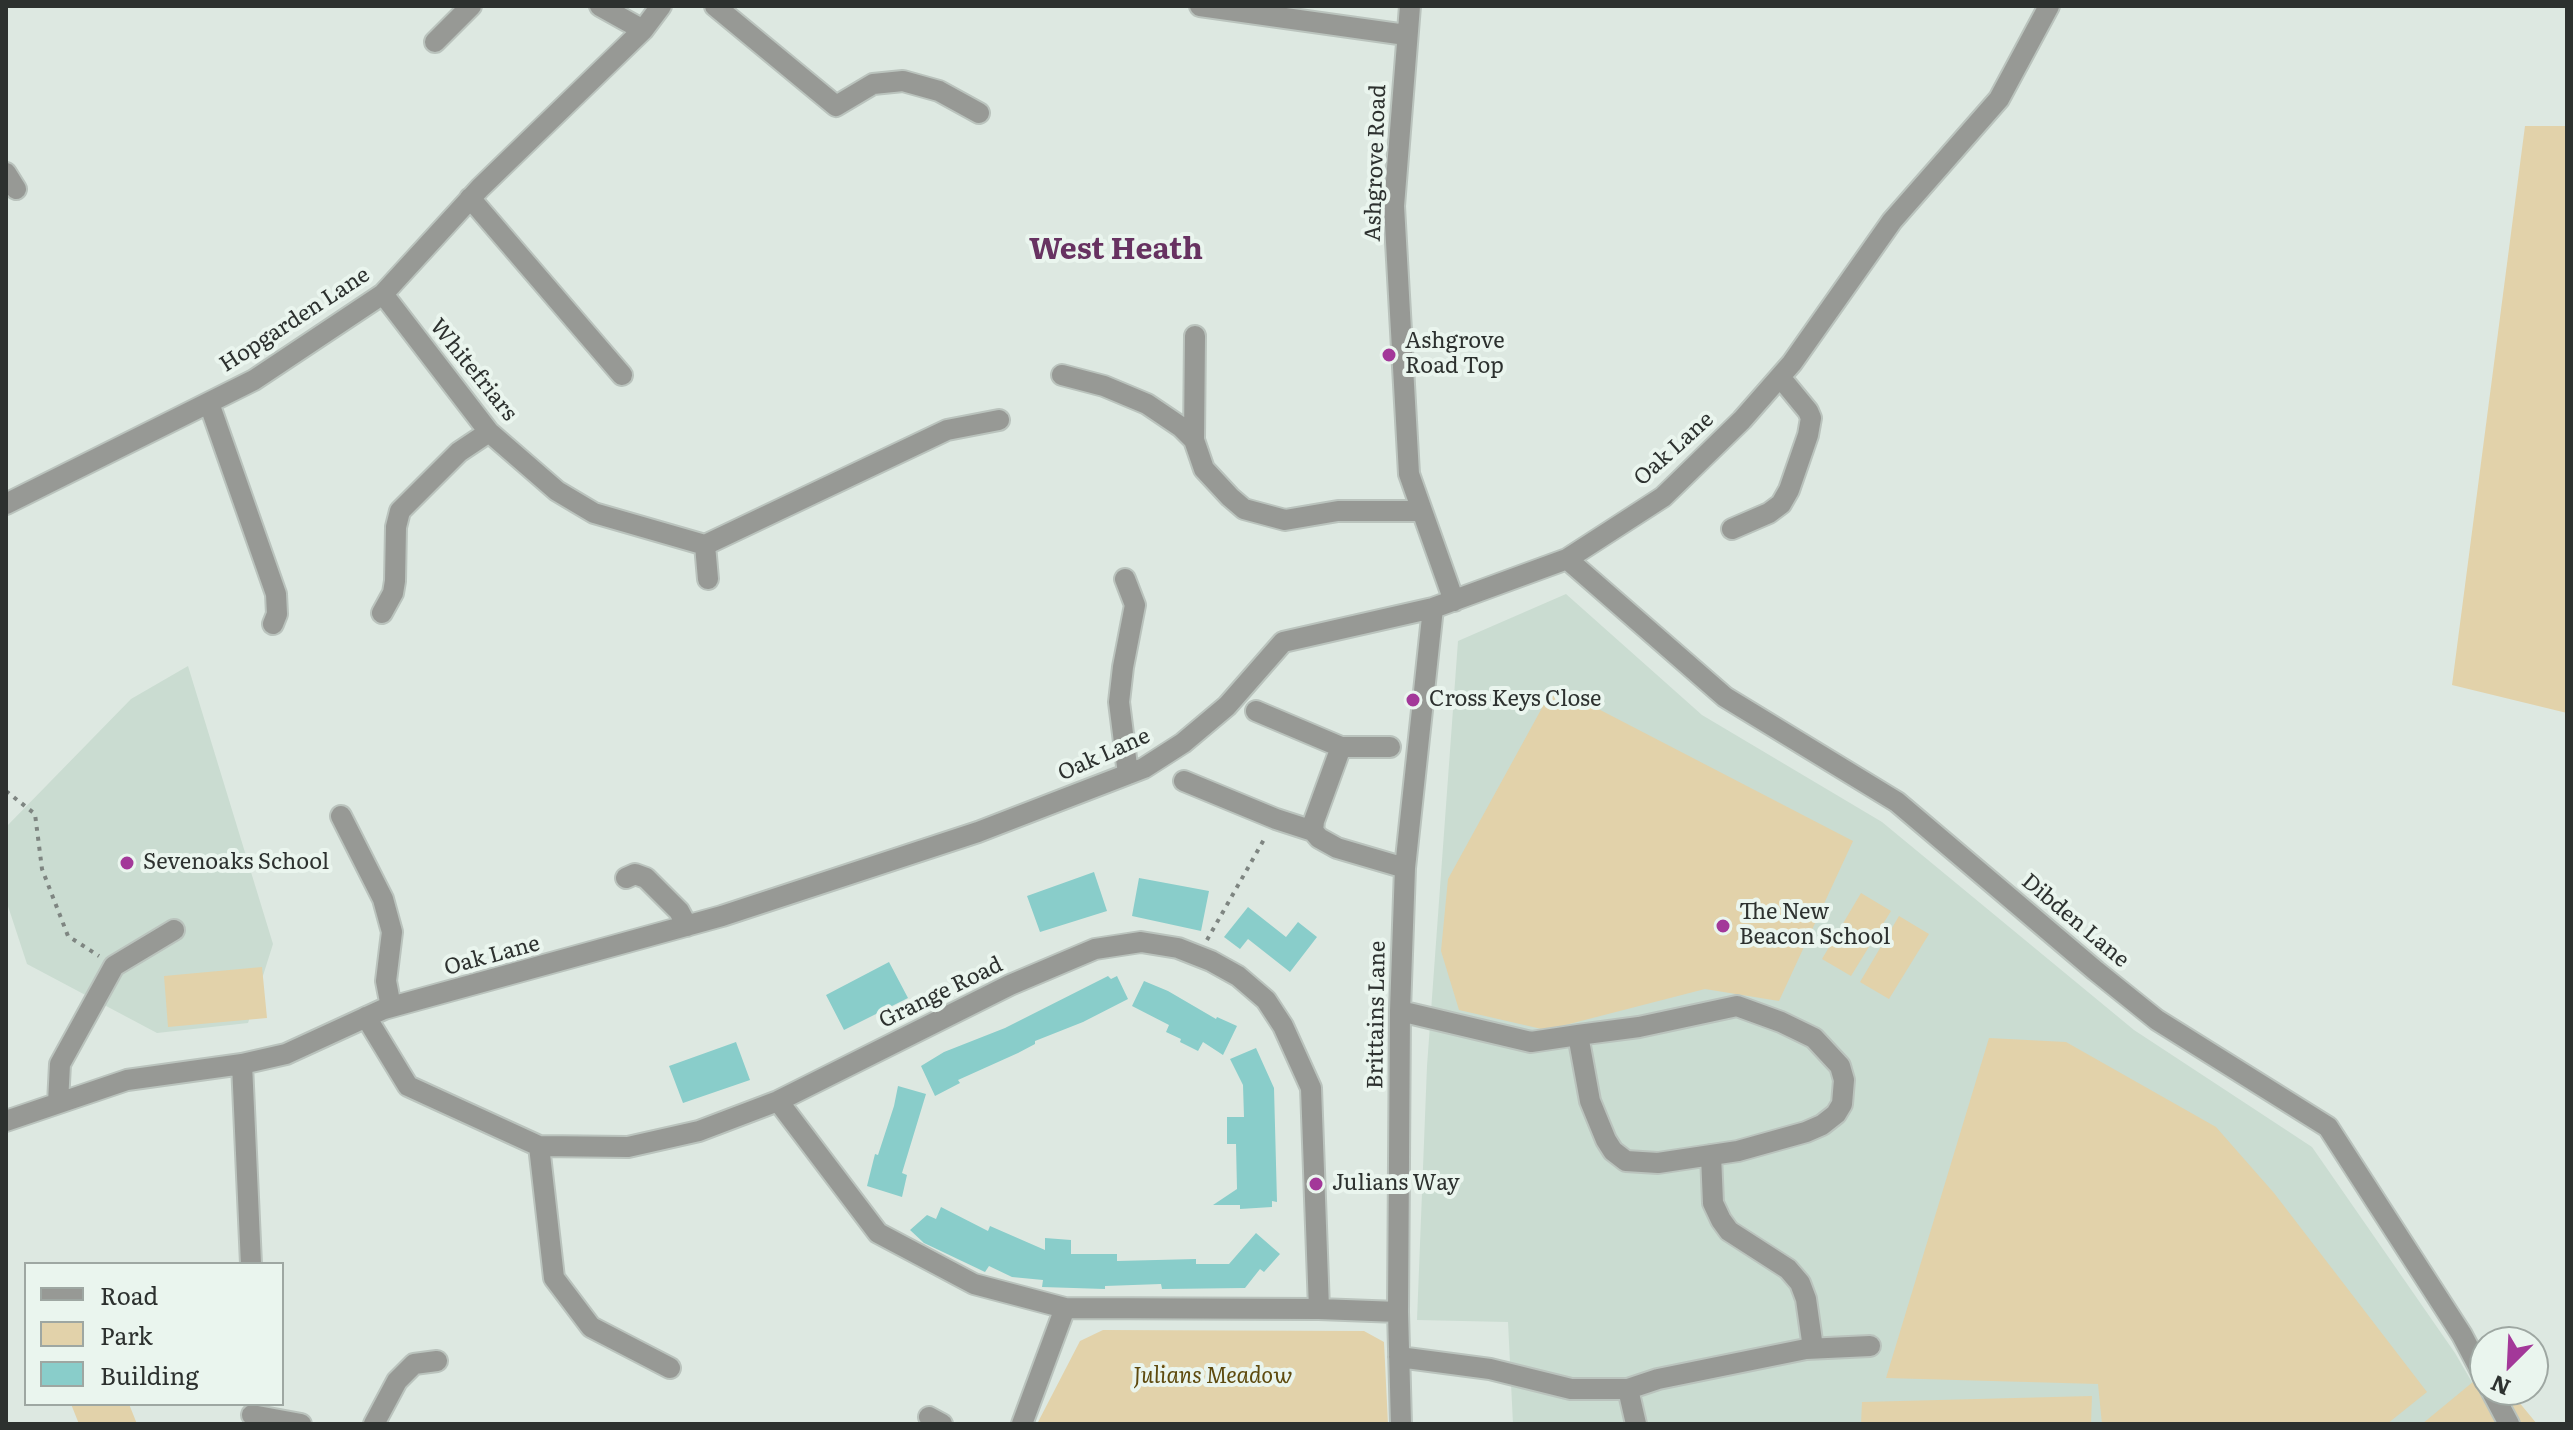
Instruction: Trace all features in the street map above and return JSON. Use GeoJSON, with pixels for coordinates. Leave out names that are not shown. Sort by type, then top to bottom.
{"type":"FeatureCollection","features":[{"type":"Feature","properties":{"kind":"street"},"geometry":{"type":"LineString","coordinates":[[435,42],[471,6]]}},
{"type":"Feature","properties":{"kind":"street"},"geometry":{"type":"LineString","coordinates":[[600,6],[643,30]]}},
{"type":"Feature","properties":{"kind":"street","name":"Hopgarden Lane"},"geometry":{"type":"LineString","coordinates":[[6,504],[254,380],[383,294],[470,198],[643,30],[661,6]]}},
{"type":"Feature","properties":{"kind":"street"},"geometry":{"type":"LineString","coordinates":[[715,6],[836,106],[873,84],[903,81],[939,91],[979,113]]}},
{"type":"Feature","properties":{"kind":"street"},"geometry":{"type":"LineString","coordinates":[[1200,6],[1406,35]]}},
{"type":"Feature","properties":{"kind":"street","name":"Ashgrove Road"},"geometry":{"type":"LineString","coordinates":[[1410,6],[1394,206],[1409,474],[1454,601]]}},
{"type":"Feature","properties":{"kind":"street","name":"Oak Lane"},"geometry":{"type":"LineString","coordinates":[[6,1121],[127,1080],[242,1064],[286,1054],[391,1007],[687,926],[978,832],[1144,768],[1194,734],[1227,706],[1283,642],[1433,608],[1567,559],[1663,497],[1742,420],[1780,377],[1892,221],[1999,99],[2049,6]]}},
{"type":"Feature","properties":{"kind":"street"},"geometry":{"type":"LineString","coordinates":[[470,198],[622,375]]}},
{"type":"Feature","properties":{"kind":"street","name":"Whitefriars"},"geometry":{"type":"LineString","coordinates":[[383,294],[489,432],[557,491],[594,513],[705,545]]}},
{"type":"Feature","properties":{"kind":"street"},"geometry":{"type":"LineString","coordinates":[[1195,336],[1194,440],[1204,469],[1244,509],[1285,520],[1338,511],[1422,511]]}},
{"type":"Feature","properties":{"kind":"street"},"geometry":{"type":"LineString","coordinates":[[1062,375],[1104,386],[1147,404],[1181,427],[1194,440]]}},
{"type":"Feature","properties":{"kind":"street"},"geometry":{"type":"LineString","coordinates":[[1732,529],[1769,513],[1781,504],[1808,435],[1811,418],[1808,411],[1780,377]]}},
{"type":"Feature","properties":{"kind":"street"},"geometry":{"type":"LineString","coordinates":[[209,403],[276,594],[277,614],[273,624]]}},
{"type":"Feature","properties":{"kind":"street"},"geometry":{"type":"LineString","coordinates":[[708,579],[705,545],[947,430],[999,420]]}},
{"type":"Feature","properties":{"kind":"street"},"geometry":{"type":"LineString","coordinates":[[382,613],[393,593],[396,527],[400,511],[459,452],[489,432]]}},
{"type":"Feature","properties":{"kind":"street","name":"Dibden Lane"},"geometry":{"type":"LineString","coordinates":[[1567,559],[1725,697],[1897,802],[2157,1020],[2328,1127],[2469,1348]]}},
{"type":"Feature","properties":{"kind":"street"},"geometry":{"type":"LineString","coordinates":[[1125,579],[1135,605],[1119,702],[1128,774]]}},
{"type":"Feature","properties":{"kind":"street","name":"Brittains Lane"},"geometry":{"type":"LineString","coordinates":[[1401,1424],[1398,1312],[1400,1011],[1405,868],[1433,608]]}},
{"type":"Feature","properties":{"kind":"street"},"geometry":{"type":"LineString","coordinates":[[1256,711],[1341,747],[1390,747]]}},
{"type":"Feature","properties":{"kind":"street"},"geometry":{"type":"LineString","coordinates":[[1313,831],[1341,747]]}},
{"type":"Feature","properties":{"kind":"street"},"geometry":{"type":"LineString","coordinates":[[1184,781],[1313,831],[1337,848],[1405,868]]}},
{"type":"Feature","properties":{"kind":"street"},"geometry":{"type":"LineString","coordinates":[[341,816],[383,899],[392,932],[386,981],[391,1007]]}},
{"type":"Feature","properties":{"kind":"street"},"geometry":{"type":"LineString","coordinates":[[626,878],[635,874],[646,878],[679,911],[687,926]]}},
{"type":"Feature","properties":{"kind":"street"},"geometry":{"type":"LineString","coordinates":[[58,1103],[60,1064],[114,966],[174,930]]}},
{"type":"Feature","properties":{"kind":"street","name":"Grange Road"},"geometry":{"type":"LineString","coordinates":[[366,1017],[408,1086],[539,1146],[628,1147],[699,1131],[778,1101],[1010,985],[1095,949],[1141,942],[1178,948],[1238,976],[1266,1000],[1283,1026],[1311,1088],[1319,1309]]}},
{"type":"Feature","properties":{"kind":"street"},"geometry":{"type":"LineString","coordinates":[[1400,1011],[1531,1042],[1578,1035],[1639,1027],[1737,1006],[1814,1038],[1840,1066],[1844,1080],[1842,1104],[1836,1114],[1822,1125],[1751,1147],[1658,1163],[1626,1161],[1613,1151],[1590,1101],[1578,1035]]}},
{"type":"Feature","properties":{"kind":"street"},"geometry":{"type":"LineString","coordinates":[[242,1064],[251,1262]]}},
{"type":"Feature","properties":{"kind":"street"},"geometry":{"type":"LineString","coordinates":[[778,1101],[878,1233],[974,1284],[1065,1308],[1398,1312]]}},
{"type":"Feature","properties":{"kind":"street"},"geometry":{"type":"LineString","coordinates":[[539,1146],[554,1278],[591,1327],[670,1368]]}},
{"type":"Feature","properties":{"kind":"street"},"geometry":{"type":"LineString","coordinates":[[1711,1155],[1713,1203],[1721,1220],[1729,1231],[1788,1269],[1800,1283],[1806,1299],[1813,1348]]}},
{"type":"Feature","properties":{"kind":"street"},"geometry":{"type":"LineString","coordinates":[[1022,1424],[1065,1308]]}},
{"type":"Feature","properties":{"kind":"street"},"geometry":{"type":"LineString","coordinates":[[1399,1357],[1490,1369],[1571,1389],[1628,1389],[1658,1379],[1813,1348],[1870,1346]]}},
{"type":"Feature","properties":{"kind":"street"},"geometry":{"type":"LineString","coordinates":[[374,1424],[397,1381],[414,1364],[437,1361]]}},
{"type":"Feature","properties":{"kind":"street"},"geometry":{"type":"LineString","coordinates":[[1628,1389],[1636,1424]]}},
{"type":"Feature","properties":{"kind":"street"},"geometry":{"type":"LineString","coordinates":[[2499,1406],[2509,1424]]}},
{"type":"Feature","properties":{"kind":"street"},"geometry":{"type":"LineString","coordinates":[[252,1414],[301,1424]]}},
{"type":"Feature","properties":{"kind":"path"},"geometry":{"type":"LineString","coordinates":[[6,791],[35,814],[42,869],[68,936],[114,966]]}},
{"type":"Feature","properties":{"kind":"path"},"geometry":{"type":"LineString","coordinates":[[1197,956],[1276,819]]}},
{"type":"Feature","properties":{"kind":"shaded area","name":"The New Beacon School"},"geometry":{"type":"Polygon","coordinates":[[[1566,594],[1702,715],[1882,822],[2134,1030],[2312,1147],[2455,1353],[2469,1377],[2469,1406],[2487,1408],[2467,1424],[1513,1424],[1508,1322],[1417,1320],[1427,1066],[1458,641],[1566,594]]]}},
{"type":"Feature","properties":{"kind":"shaded area","name":"Sevenoaks School"},"geometry":{"type":"Polygon","coordinates":[[[188,666],[273,944],[248,1023],[157,1033],[27,964],[6,900],[6,827],[131,699],[188,666]]]}},
{"type":"Feature","properties":{"kind":"green space"},"geometry":{"type":"Polygon","coordinates":[[[2525,126],[2567,126],[2567,713],[2452,685],[2525,126]]]}},
{"type":"Feature","properties":{"kind":"green space"},"geometry":{"type":"Polygon","coordinates":[[[1554,686],[1853,841],[1779,1001],[1705,989],[1546,1030],[1459,1010],[1441,951],[1448,879],[1554,686]]]}},
{"type":"Feature","properties":{"kind":"green space"},"geometry":{"type":"Polygon","coordinates":[[[1861,893],[1891,911],[1851,976],[1822,959],[1861,893]]]}},
{"type":"Feature","properties":{"kind":"green space"},"geometry":{"type":"Polygon","coordinates":[[[1899,916],[1929,934],[1889,999],[1860,982],[1899,916]]]}},
{"type":"Feature","properties":{"kind":"green space"},"geometry":{"type":"Polygon","coordinates":[[[262,967],[267,1018],[168,1027],[164,976],[262,967]]]}},
{"type":"Feature","properties":{"kind":"green space"},"geometry":{"type":"Polygon","coordinates":[[[1989,1038],[2066,1042],[2216,1127],[2274,1193],[2427,1392],[2387,1424],[2102,1424],[2098,1384],[1886,1378],[1989,1038]]]}},
{"type":"Feature","properties":{"kind":"green space","name":"Julians Meadow"},"geometry":{"type":"Polygon","coordinates":[[[1103,1330],[1364,1331],[1384,1342],[1388,1424],[1037,1424],[1080,1341],[1103,1330]]]}},
{"type":"Feature","properties":{"kind":"green space"},"geometry":{"type":"Polygon","coordinates":[[[2469,1385],[2469,1406],[2522,1406],[2537,1424],[2422,1424],[2469,1385]]]}},
{"type":"Feature","properties":{"kind":"green space"},"geometry":{"type":"Polygon","coordinates":[[[2092,1396],[2091,1424],[1861,1424],[1862,1402],[2092,1396]]]}},
{"type":"Feature","properties":{"kind":"green space"},"geometry":{"type":"Polygon","coordinates":[[[72,1406],[130,1406],[137,1424],[79,1424],[72,1406]]]}},
{"type":"Feature","properties":{"kind":"building"},"geometry":{"type":"Polygon","coordinates":[[[1094,872],[1107,911],[1040,932],[1027,896],[1094,872]]]}},
{"type":"Feature","properties":{"kind":"building"},"geometry":{"type":"Polygon","coordinates":[[[1139,878],[1209,891],[1201,931],[1132,916],[1139,878]]]}},
{"type":"Feature","properties":{"kind":"building"},"geometry":{"type":"Polygon","coordinates":[[[1248,907],[1286,937],[1298,922],[1317,937],[1290,972],[1248,939],[1240,949],[1224,937],[1248,907]]]}},
{"type":"Feature","properties":{"kind":"building"},"geometry":{"type":"Polygon","coordinates":[[[889,962],[908,998],[844,1030],[826,995],[889,962]]]}},
{"type":"Feature","properties":{"kind":"building"},"geometry":{"type":"Polygon","coordinates":[[[1108,976],[1111,979],[1117,976],[1128,999],[1083,1022],[1035,1041],[1035,1044],[1018,1053],[958,1080],[960,1083],[935,1096],[921,1066],[944,1052],[1005,1028],[1108,976]]]}},
{"type":"Feature","properties":{"kind":"building"},"geometry":{"type":"Polygon","coordinates":[[[1144,981],[1216,1019],[1237,1026],[1223,1055],[1203,1042],[1198,1051],[1180,1042],[1181,1039],[1166,1032],[1169,1025],[1132,1006],[1144,981]]]}},
{"type":"Feature","properties":{"kind":"building"},"geometry":{"type":"Polygon","coordinates":[[[736,1042],[750,1080],[683,1103],[669,1066],[736,1042]]]}},
{"type":"Feature","properties":{"kind":"building"},"geometry":{"type":"Polygon","coordinates":[[[1256,1048],[1274,1088],[1277,1202],[1272,1201],[1272,1207],[1240,1209],[1240,1205],[1213,1205],[1237,1189],[1236,1144],[1227,1144],[1227,1117],[1244,1117],[1243,1085],[1230,1059],[1256,1048]]]}},
{"type":"Feature","properties":{"kind":"building"},"geometry":{"type":"Polygon","coordinates":[[[898,1086],[926,1094],[902,1173],[907,1175],[902,1197],[867,1186],[898,1086]]]}},
{"type":"Feature","properties":{"kind":"building"},"geometry":{"type":"Polygon","coordinates":[[[941,1207],[988,1231],[990,1226],[1045,1250],[1045,1238],[1071,1240],[1071,1254],[1117,1254],[1117,1261],[1196,1259],[1196,1264],[1229,1264],[1256,1233],[1280,1254],[1264,1272],[1260,1269],[1245,1288],[1162,1289],[1161,1284],[1105,1286],[1105,1289],[1042,1287],[1043,1280],[1012,1277],[989,1266],[985,1272],[924,1243],[910,1230],[927,1215],[936,1219],[941,1207]]]}},
{"type":"Feature","properties":{"kind":"place","name":"Ashgrove Road Top"},"geometry":{"type":"Point","coordinates":[1389,355]}},
{"type":"Feature","properties":{"kind":"place","name":"Cross Keys Close"},"geometry":{"type":"Point","coordinates":[1413,700]}},
{"type":"Feature","properties":{"kind":"place","name":"Sevenoaks School"},"geometry":{"type":"Point","coordinates":[127,863]}},
{"type":"Feature","properties":{"kind":"place","name":"The New Beacon School"},"geometry":{"type":"Point","coordinates":[1723,926]}},
{"type":"Feature","properties":{"kind":"place","name":"Julians Way"},"geometry":{"type":"Point","coordinates":[1316,1184]}},
{"type":"Feature","properties":{"kind":"district","name":"West Heath"},"geometry":{"type":"Point","coordinates":[1116,250]}}]}
